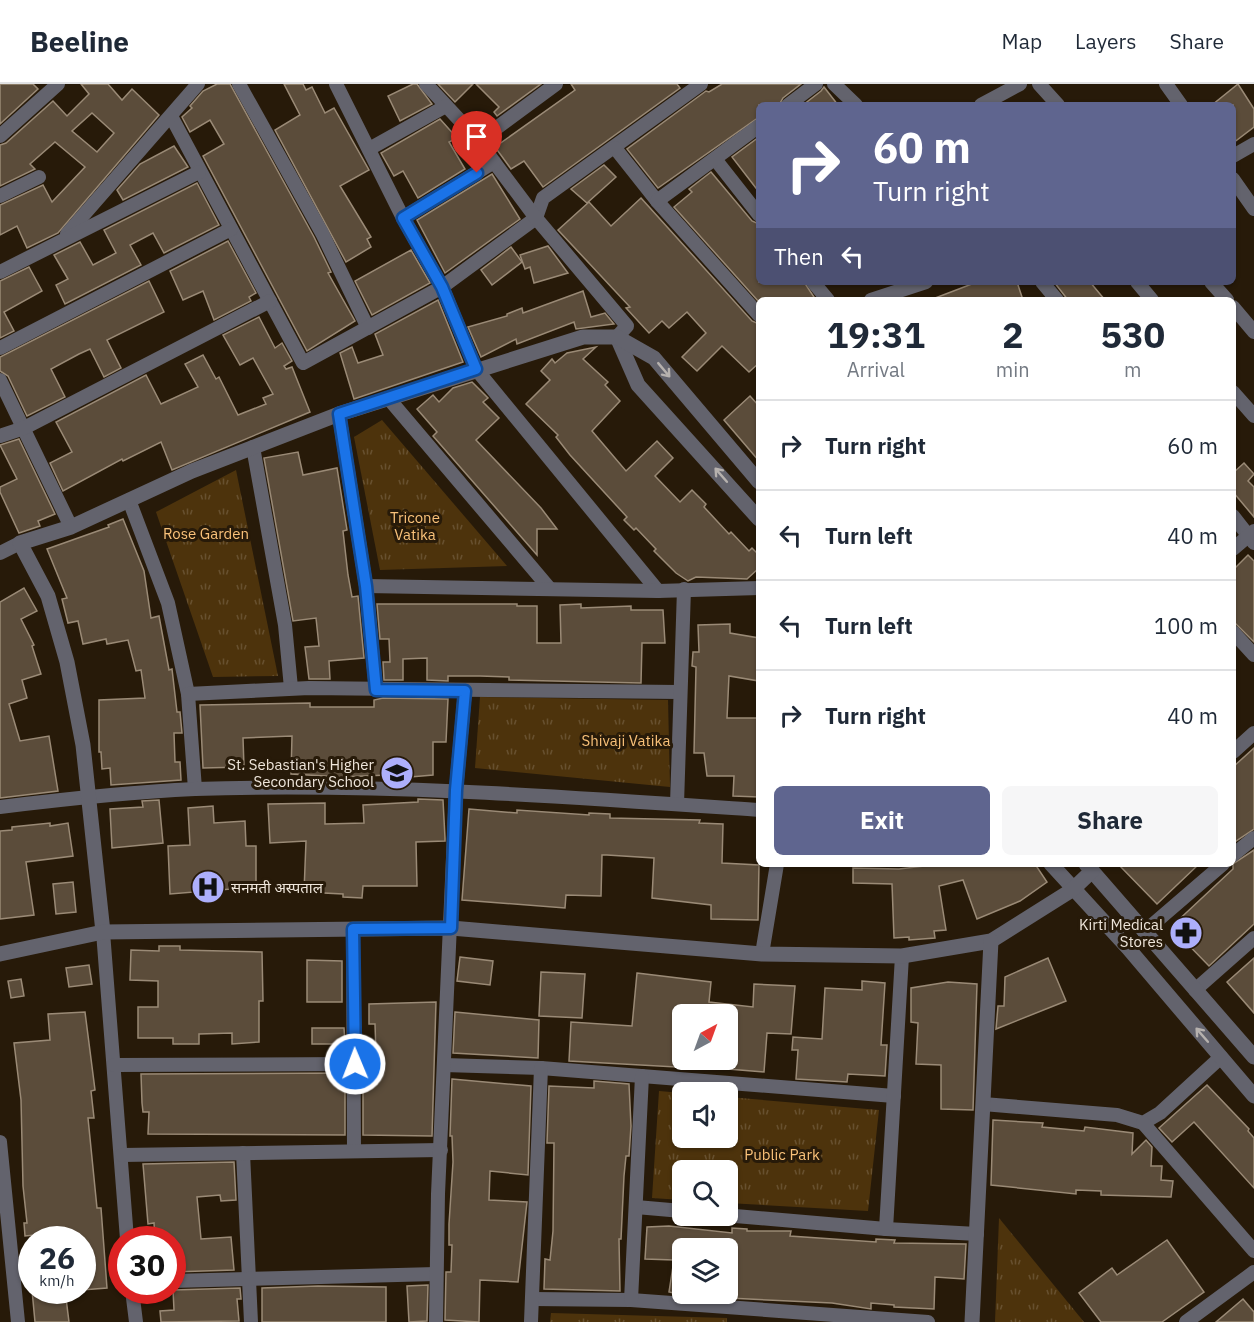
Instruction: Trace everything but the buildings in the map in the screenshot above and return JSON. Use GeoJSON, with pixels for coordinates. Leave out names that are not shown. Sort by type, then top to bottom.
{"type":"FeatureCollection","features":[{"type":"Feature","properties":{"kind":"street"},"geometry":{"type":"LineString","coordinates":[[0,136],[58,84]]}},
{"type":"Feature","properties":{"kind":"street"},"geometry":{"type":"LineString","coordinates":[[63,238],[198,84]]}},
{"type":"Feature","properties":{"kind":"street"},"geometry":{"type":"LineString","coordinates":[[239,84],[322,233],[368,328]]}},
{"type":"Feature","properties":{"kind":"street"},"geometry":{"type":"LineString","coordinates":[[336,84],[403,218],[442,287],[476,369],[658,591]]}},
{"type":"Feature","properties":{"kind":"street"},"geometry":{"type":"LineString","coordinates":[[426,84],[479,141],[536,218],[627,326],[617,336]]}},
{"type":"Feature","properties":{"kind":"street"},"geometry":{"type":"LineString","coordinates":[[479,141],[539,88],[556,84]]}},
{"type":"Feature","properties":{"kind":"street"},"geometry":{"type":"LineString","coordinates":[[171,116],[303,363],[442,287],[536,218],[543,198],[701,84]]}},
{"type":"Feature","properties":{"kind":"street"},"geometry":{"type":"LineString","coordinates":[[792,102],[816,84]]}},
{"type":"Feature","properties":{"kind":"street"},"geometry":{"type":"LineString","coordinates":[[834,84],[853,102]]}},
{"type":"Feature","properties":{"kind":"street"},"geometry":{"type":"LineString","coordinates":[[987,102],[1020,84]]}},
{"type":"Feature","properties":{"kind":"street"},"geometry":{"type":"LineString","coordinates":[[1040,84],[1055,102]]}},
{"type":"Feature","properties":{"kind":"street"},"geometry":{"type":"LineString","coordinates":[[1166,84],[1179,102]]}},
{"type":"Feature","properties":{"kind":"street"},"geometry":{"type":"LineString","coordinates":[[369,149],[446,106]]}},
{"type":"Feature","properties":{"kind":"street"},"geometry":{"type":"LineString","coordinates":[[657,201],[756,128]]}},
{"type":"Feature","properties":{"kind":"street"},"geometry":{"type":"LineString","coordinates":[[1236,154],[1254,144]]}},
{"type":"Feature","properties":{"kind":"street"},"geometry":{"type":"LineString","coordinates":[[615,148],[657,201],[756,312]]}},
{"type":"Feature","properties":{"kind":"street"},"geometry":{"type":"LineString","coordinates":[[715,159],[756,211]]}},
{"type":"Feature","properties":{"kind":"street"},"geometry":{"type":"LineString","coordinates":[[403,218],[494,162]]}},
{"type":"Feature","properties":{"kind":"street"},"geometry":{"type":"LineString","coordinates":[[0,272],[63,238],[199,172]]}},
{"type":"Feature","properties":{"kind":"street"},"geometry":{"type":"LineString","coordinates":[[0,196],[39,177]]}},
{"type":"Feature","properties":{"kind":"street"},"geometry":{"type":"LineString","coordinates":[[1236,183],[1254,209]]}},
{"type":"Feature","properties":{"kind":"street"},"geometry":{"type":"LineString","coordinates":[[0,348],[231,229]]}},
{"type":"Feature","properties":{"kind":"street"},"geometry":{"type":"LineString","coordinates":[[816,285],[826,297]]}},
{"type":"Feature","properties":{"kind":"street"},"geometry":{"type":"LineString","coordinates":[[880,297],[917,285]]}},
{"type":"Feature","properties":{"kind":"street"},"geometry":{"type":"LineString","coordinates":[[1044,285],[1054,297]]}},
{"type":"Feature","properties":{"kind":"street"},"geometry":{"type":"LineString","coordinates":[[1140,285],[1150,297]]}},
{"type":"Feature","properties":{"kind":"street"},"geometry":{"type":"LineString","coordinates":[[1214,285],[1224,297]]}},
{"type":"Feature","properties":{"kind":"street"},"geometry":{"type":"LineString","coordinates":[[0,436],[24,428],[270,301]]}},
{"type":"Feature","properties":{"kind":"street"},"geometry":{"type":"LineString","coordinates":[[1236,311],[1254,332]]}},
{"type":"Feature","properties":{"kind":"street"},"geometry":{"type":"LineString","coordinates":[[617,336],[638,385],[756,516]]}},
{"type":"Feature","properties":{"kind":"street"},"geometry":{"type":"LineString","coordinates":[[0,553],[20,543],[71,527],[192,471],[339,414],[583,337],[617,336],[654,358],[756,478]]}},
{"type":"Feature","properties":{"kind":"street"},"geometry":{"type":"LineString","coordinates":[[0,380],[71,527]]}},
{"type":"Feature","properties":{"kind":"street"},"geometry":{"type":"LineString","coordinates":[[1236,395],[1254,416]]}},
{"type":"Feature","properties":{"kind":"street"},"geometry":{"type":"LineString","coordinates":[[389,399],[550,589]]}},
{"type":"Feature","properties":{"kind":"street"},"geometry":{"type":"LineString","coordinates":[[339,414],[366,586],[376,690]]}},
{"type":"Feature","properties":{"kind":"street"},"geometry":{"type":"LineString","coordinates":[[253,447],[285,625],[291,688]]}},
{"type":"Feature","properties":{"kind":"street"},"geometry":{"type":"LineString","coordinates":[[129,500],[168,603],[188,694],[195,789]]}},
{"type":"Feature","properties":{"kind":"street"},"geometry":{"type":"LineString","coordinates":[[1236,519],[1252,537],[1236,547]]}},
{"type":"Feature","properties":{"kind":"street"},"geometry":{"type":"LineString","coordinates":[[20,543],[48,596],[67,662],[83,745],[103,932],[127,1226]]}},
{"type":"Feature","properties":{"kind":"street"},"geometry":{"type":"LineString","coordinates":[[366,586],[658,591],[756,588]]}},
{"type":"Feature","properties":{"kind":"street"},"geometry":{"type":"LineString","coordinates":[[677,804],[684,589]]}},
{"type":"Feature","properties":{"kind":"street"},"geometry":{"type":"LineString","coordinates":[[1236,635],[1254,655]]}},
{"type":"Feature","properties":{"kind":"street"},"geometry":{"type":"LineString","coordinates":[[188,694],[291,688],[679,692]]}},
{"type":"Feature","properties":{"kind":"street"},"geometry":{"type":"LineString","coordinates":[[436,1322],[436,1274],[456,790],[465,691]]}},
{"type":"Feature","properties":{"kind":"street"},"geometry":{"type":"LineString","coordinates":[[1236,749],[1254,733]]}},
{"type":"Feature","properties":{"kind":"street"},"geometry":{"type":"LineString","coordinates":[[0,807],[195,789],[456,790],[756,810]]}},
{"type":"Feature","properties":{"kind":"street"},"geometry":{"type":"LineString","coordinates":[[1236,853],[1254,838]]}},
{"type":"Feature","properties":{"kind":"street"},"geometry":{"type":"LineString","coordinates":[[762,954],[776,867]]}},
{"type":"Feature","properties":{"kind":"street"},"geometry":{"type":"LineString","coordinates":[[1053,867],[1072,890],[1128,948],[1254,1096]]}},
{"type":"Feature","properties":{"kind":"street"},"geometry":{"type":"LineString","coordinates":[[0,954],[103,932],[451,928],[762,954],[902,957],[991,941],[1072,890],[1089,867],[1254,1057]]}},
{"type":"Feature","properties":{"kind":"street"},"geometry":{"type":"LineString","coordinates":[[1144,932],[1220,867]]}},
{"type":"Feature","properties":{"kind":"street"},"geometry":{"type":"LineString","coordinates":[[353,929],[354,1150]]}},
{"type":"Feature","properties":{"kind":"street"},"geometry":{"type":"LineString","coordinates":[[1195,990],[1254,938]]}},
{"type":"Feature","properties":{"kind":"street"},"geometry":{"type":"LineString","coordinates":[[972,1322],[991,941]]}},
{"type":"Feature","properties":{"kind":"street"},"geometry":{"type":"LineString","coordinates":[[886,1230],[902,957]]}},
{"type":"Feature","properties":{"kind":"street"},"geometry":{"type":"LineString","coordinates":[[1143,1123],[1160,1113],[1221,1057]]}},
{"type":"Feature","properties":{"kind":"street"},"geometry":{"type":"LineString","coordinates":[[114,1065],[355,1064]]}},
{"type":"Feature","properties":{"kind":"street"},"geometry":{"type":"LineString","coordinates":[[444,1065],[541,1068],[894,1096]]}},
{"type":"Feature","properties":{"kind":"street"},"geometry":{"type":"LineString","coordinates":[[531,1322],[541,1068]]}},
{"type":"Feature","properties":{"kind":"street"},"geometry":{"type":"LineString","coordinates":[[631,1300],[642,1076]]}},
{"type":"Feature","properties":{"kind":"street"},"geometry":{"type":"LineString","coordinates":[[983,1104],[1117,1115],[1143,1123],[1254,1251]]}},
{"type":"Feature","properties":{"kind":"street"},"geometry":{"type":"LineString","coordinates":[[0,1142],[6,1261],[18,1322]]}},
{"type":"Feature","properties":{"kind":"street"},"geometry":{"type":"LineString","coordinates":[[122,1155],[441,1150]]}},
{"type":"Feature","properties":{"kind":"street"},"geometry":{"type":"LineString","coordinates":[[243,1153],[251,1322]]}},
{"type":"Feature","properties":{"kind":"street"},"geometry":{"type":"LineString","coordinates":[[636,1207],[672,1210]]}},
{"type":"Feature","properties":{"kind":"street"},"geometry":{"type":"LineString","coordinates":[[738,1216],[886,1230],[977,1234]]}},
{"type":"Feature","properties":{"kind":"street"},"geometry":{"type":"LineString","coordinates":[[1186,1322],[1254,1272]]}},
{"type":"Feature","properties":{"kind":"street"},"geometry":{"type":"LineString","coordinates":[[186,1280],[436,1274]]}},
{"type":"Feature","properties":{"kind":"street"},"geometry":{"type":"LineString","coordinates":[[532,1299],[631,1300],[740,1316],[928,1322]]}},
{"type":"Feature","properties":{"kind":"street"},"geometry":{"type":"LineString","coordinates":[[134,1304],[136,1322]]}},
{"type":"Feature","properties":{"kind":"green space","name":"Tricone Vatika"},"geometry":{"type":"Polygon","coordinates":[[[382,420],[507,566],[380,570],[354,437],[382,420]]]}},
{"type":"Feature","properties":{"kind":"green space","name":"Rose Garden"},"geometry":{"type":"Polygon","coordinates":[[[236,470],[278,676],[213,677],[156,512],[236,470]]]}},
{"type":"Feature","properties":{"kind":"green space","name":"Shivaji Vatika"},"geometry":{"type":"Polygon","coordinates":[[[480,697],[668,700],[670,787],[475,768],[480,697]]]}},
{"type":"Feature","properties":{"kind":"green space","name":"Public Park"},"geometry":{"type":"Polygon","coordinates":[[[659,1091],[672,1092],[672,1148],[738,1148],[738,1098],[879,1110],[868,1211],[738,1204],[738,1160],[672,1160],[672,1199],[652,1198],[659,1091]]]}},
{"type":"Feature","properties":{"kind":"green space"},"geometry":{"type":"Polygon","coordinates":[[[999,1218],[1084,1322],[995,1322],[999,1218]]]}},
{"type":"Feature","properties":{"kind":"green space"},"geometry":{"type":"Polygon","coordinates":[[[551,1313],[727,1318],[727,1322],[550,1322],[551,1313]]]}},
{"type":"Feature","properties":{"kind":"place","name":"St. Sebastian's Higher Secondary School"},"geometry":{"type":"Point","coordinates":[397,773]}},
{"type":"Feature","properties":{"kind":"place","name":"सनमती अस्पताल"},"geometry":{"type":"Point","coordinates":[208,887]}},
{"type":"Feature","properties":{"kind":"place","name":"Kirti Medical Stores"},"geometry":{"type":"Point","coordinates":[1186,933]}},
{"type":"Feature","properties":{"kind":"route"},"geometry":{"type":"LineString","coordinates":[[355,1064],[353,929],[451,928],[456,790],[465,691],[376,690],[366,586],[339,414],[476,369],[442,287],[403,218],[477,173]]}}]}
